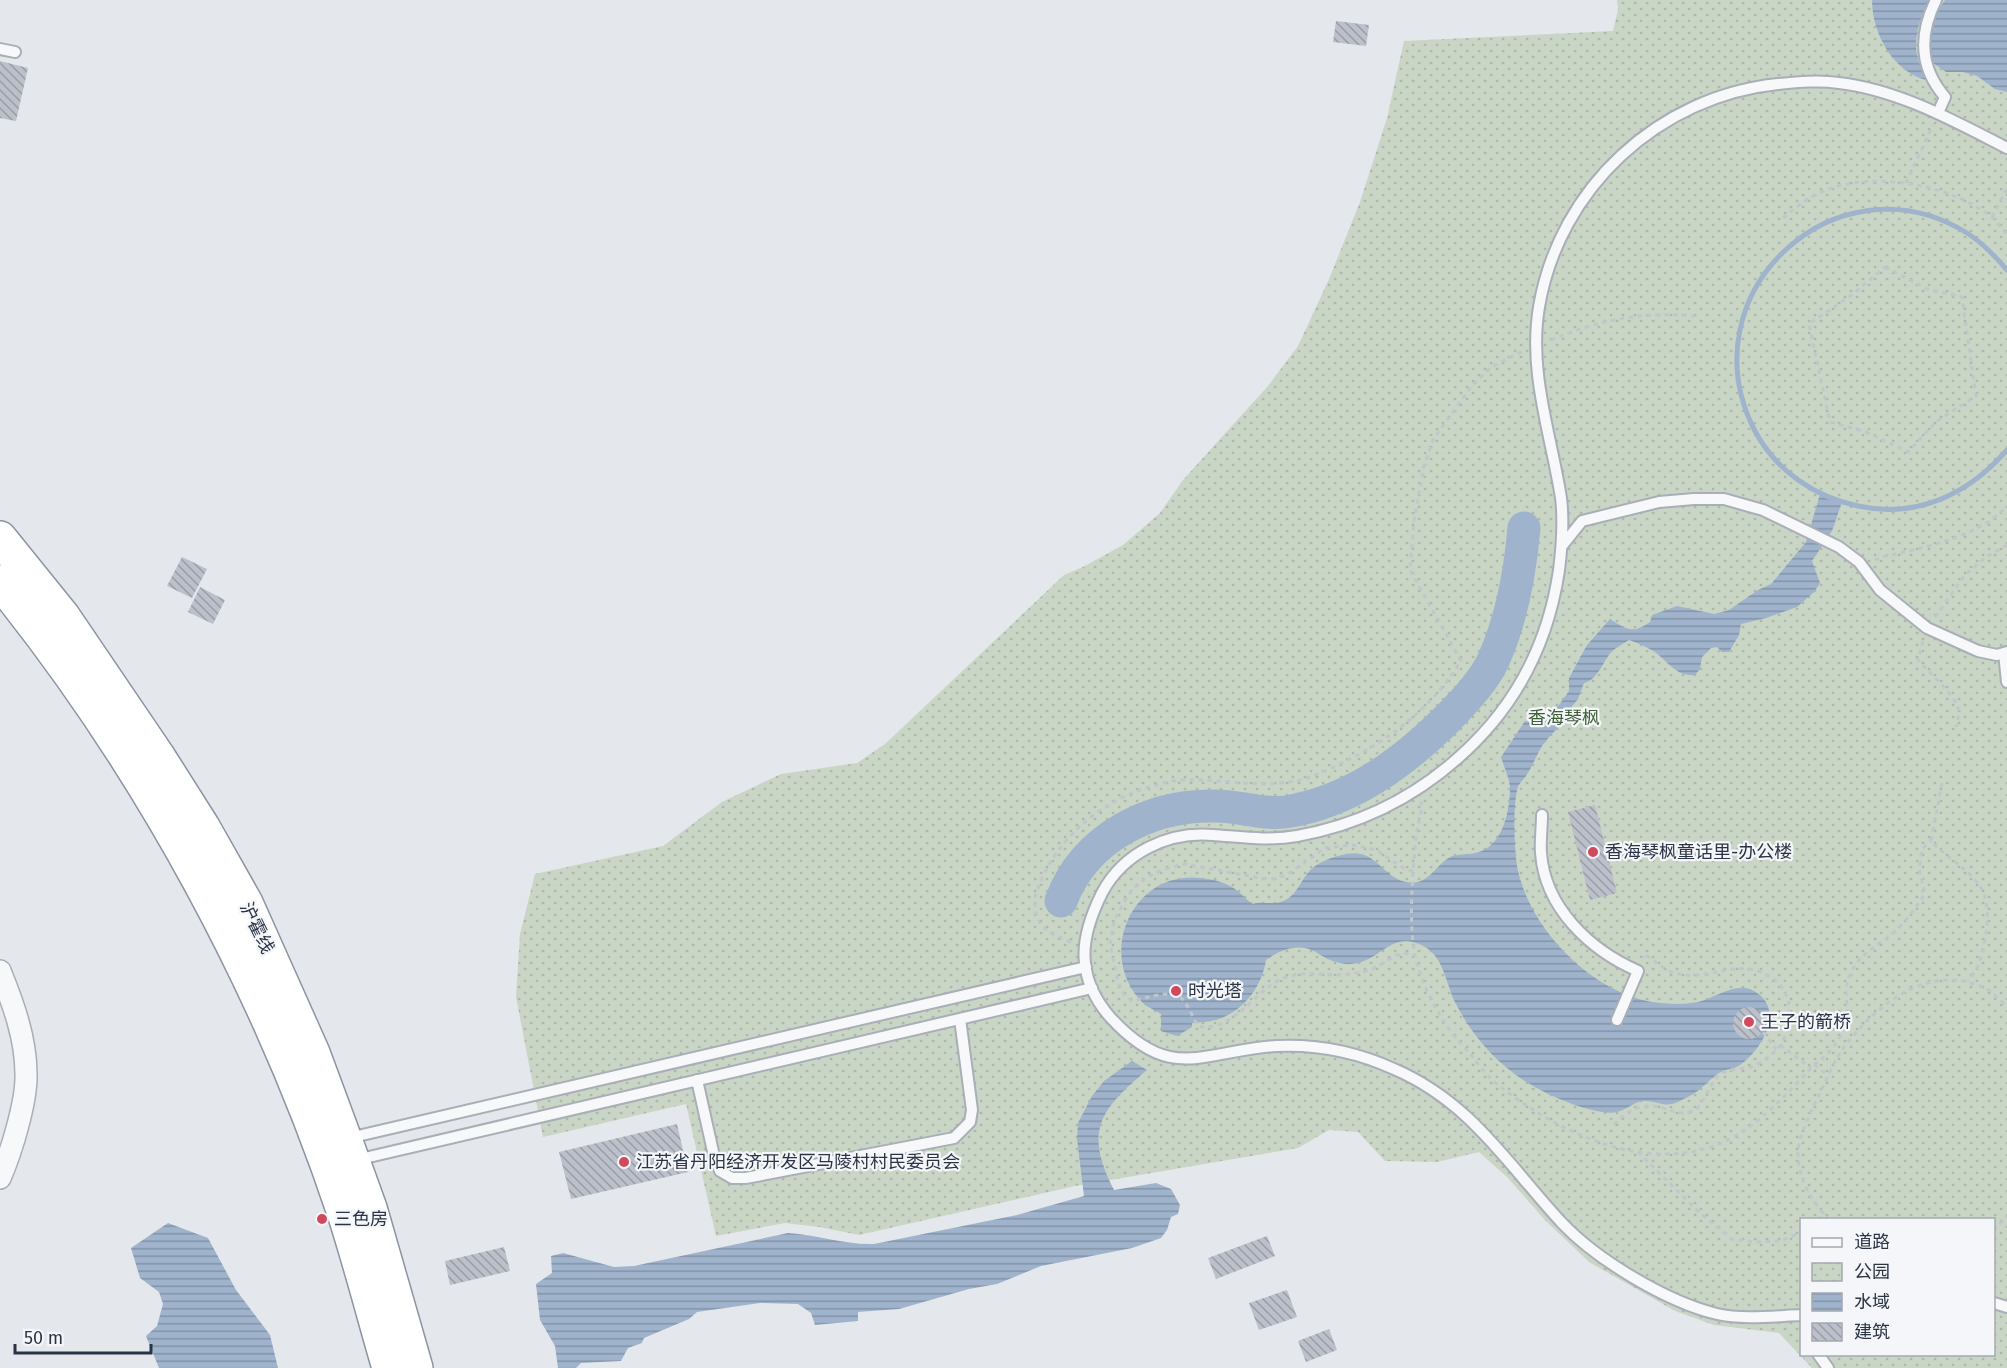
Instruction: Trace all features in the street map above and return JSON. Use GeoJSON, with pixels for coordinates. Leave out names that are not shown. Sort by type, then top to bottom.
{"type":"FeatureCollection","features":[{"type":"Feature","properties":{"kind":"highway","name":"沪霍线"},"geometry":{"type":"LineString","coordinates":[[0,538],[63,616],[158,756],[203,827],[246,903],[314,1053],[336,1154],[345,1215],[389,1368]]}},
{"type":"Feature","properties":{"kind":"highway","name":"沪霍线"},"geometry":{"type":"LineString","coordinates":[[0,582],[42,634],[135,771],[180,844],[258,997],[289,1068],[336,1154],[370,1208],[416,1368]]}},
{"type":"Feature","properties":{"kind":"street"},"geometry":{"type":"LineString","coordinates":[[0,971],[11,999],[23,1042],[27,1076],[18,1124],[0,1178]]}},
{"type":"Feature","properties":{"kind":"lane"},"geometry":{"type":"LineString","coordinates":[[1936,0],[1927,19],[1924,53],[1933,81],[1945,98],[1938,113]]}},
{"type":"Feature","properties":{"kind":"lane"},"geometry":{"type":"LineString","coordinates":[[0,49],[15,52]]}},
{"type":"Feature","properties":{"kind":"lane"},"geometry":{"type":"LineString","coordinates":[[1800,1318],[1721,1315],[1666,1294],[1606,1260],[1565,1226],[1510,1161],[1472,1121],[1452,1104],[1406,1074],[1362,1055],[1315,1047],[1274,1046],[1209,1058],[1187,1059],[1166,1057],[1148,1050],[1129,1037],[1100,1006],[1086,967],[1086,933],[1094,909],[1116,871],[1148,848],[1187,836],[1211,835],[1265,839],[1294,836],[1346,825],[1377,813],[1403,799],[1457,759],[1484,732],[1526,677],[1551,614],[1563,527],[1562,504],[1540,398],[1536,342],[1543,288],[1552,257],[1595,182],[1638,140],[1664,122],[1725,94],[1758,86],[1836,82],[1875,90],[1938,113],[2007,148]]}},
{"type":"Feature","properties":{"kind":"lane"},"geometry":{"type":"LineString","coordinates":[[1562,546],[1582,521],[1659,502],[1724,499],[1763,510],[1839,547],[1862,567],[1880,591],[1928,628],[1978,651],[1997,655],[2005,653],[2007,682]]}},
{"type":"Feature","properties":{"kind":"lane"},"geometry":{"type":"LineString","coordinates":[[1542,815],[1541,854],[1548,881],[1558,902],[1583,937],[1609,956],[1638,971],[1617,1020]]}},
{"type":"Feature","properties":{"kind":"lane"},"geometry":{"type":"LineString","coordinates":[[336,1154],[1086,967]]}},
{"type":"Feature","properties":{"kind":"lane"},"geometry":{"type":"LineString","coordinates":[[336,1154],[697,1080],[1092,988]]}},
{"type":"Feature","properties":{"kind":"lane"},"geometry":{"type":"LineString","coordinates":[[697,1080],[714,1156],[720,1171],[732,1178],[767,1174],[954,1138],[970,1122],[972,1110],[960,1019]]}},
{"type":"Feature","properties":{"kind":"path"},"geometry":{"type":"LineString","coordinates":[[1906,183],[1938,113]]}},
{"type":"Feature","properties":{"kind":"path"},"geometry":{"type":"LineString","coordinates":[[1783,218],[1818,194],[1845,184],[1877,181],[1906,183],[1964,201],[1992,218],[2007,234]]}},
{"type":"Feature","properties":{"kind":"path"},"geometry":{"type":"LineString","coordinates":[[1992,218],[2007,188]]}},
{"type":"Feature","properties":{"kind":"path"},"geometry":{"type":"LineString","coordinates":[[1885,267],[1927,289],[1962,297],[1976,396],[1937,421],[1908,452],[1866,432],[1830,422],[1809,324],[1853,294],[1885,267]]}},
{"type":"Feature","properties":{"kind":"path"},"geometry":{"type":"LineString","coordinates":[[1085,948],[1041,927],[1036,916],[1035,896],[1047,869],[1061,848],[1090,816],[1128,794],[1179,780],[1266,784],[1310,777],[1341,764],[1381,742],[1412,720],[1453,674],[1461,661],[1410,570],[1414,521],[1424,466],[1433,440],[1471,387],[1491,367],[1536,342],[1547,341],[1589,326],[1642,314],[1695,316]]}},
{"type":"Feature","properties":{"kind":"path"},"geometry":{"type":"LineString","coordinates":[[1862,567],[1881,557],[1949,540],[1998,516],[2007,506]]}},
{"type":"Feature","properties":{"kind":"path"},"geometry":{"type":"LineString","coordinates":[[1418,788],[1422,806],[1417,822],[1413,871],[1412,918],[1415,956],[1447,1027],[1496,1084],[1545,1116],[1602,1144],[1636,1151],[1671,1154],[1708,1148],[1738,1134],[1789,1092],[1821,1060],[1841,1035],[1848,1013],[1845,995],[1850,975],[1862,956],[1893,933],[1912,913],[1925,894],[1919,869],[1922,849],[1931,841],[1942,783]]}},
{"type":"Feature","properties":{"kind":"path"},"geometry":{"type":"LineString","coordinates":[[1931,841],[1944,855],[1977,882],[1984,894],[1988,912],[1987,932],[1978,968],[1967,982]]}},
{"type":"Feature","properties":{"kind":"path"},"geometry":{"type":"LineString","coordinates":[[1413,871],[1405,869],[1376,850],[1353,845],[1325,848],[1287,874],[1275,879],[1184,864],[1147,877],[1133,889],[1114,922],[1110,944],[1118,982],[1125,996],[1132,1002],[1159,996],[1174,995],[1182,998],[1198,1026],[1207,1028],[1232,1018],[1272,984],[1290,975],[1310,972],[1354,974],[1379,966],[1396,954],[1404,953],[1415,956]]}},
{"type":"Feature","properties":{"kind":"path"},"geometry":{"type":"LineString","coordinates":[[1614,1125],[1626,1113],[1640,1106],[1656,1106],[1679,1113],[1693,1111],[1720,1075],[1752,1067],[1776,1049],[1780,1045],[1789,1018],[1790,1005],[1784,991],[1775,980],[1763,972],[1738,967],[1691,975],[1673,973],[1644,954]]}},
{"type":"Feature","properties":{"kind":"path"},"geometry":{"type":"LineString","coordinates":[[1827,1218],[1812,1202],[1803,1180],[1798,1153],[1806,1126],[1829,1076],[1844,1048],[1866,1022],[1907,990],[1937,980],[1967,982],[1991,992],[2007,1007]]}},
{"type":"Feature","properties":{"kind":"path"},"geometry":{"type":"LineString","coordinates":[[1763,1032],[1776,1049]]}},
{"type":"Feature","properties":{"kind":"path"},"geometry":{"type":"LineString","coordinates":[[1780,1045],[1829,1076]]}},
{"type":"Feature","properties":{"kind":"path"},"geometry":{"type":"LineString","coordinates":[[1636,1151],[1700,1213],[1732,1239],[1755,1242],[1780,1241],[1800,1233]]}},
{"type":"Feature","properties":{"kind":"path"},"geometry":{"type":"LineString","coordinates":[[1819,1218],[1824,1214]]}},
{"type":"Feature","properties":{"kind":"path"},"geometry":{"type":"LineString","coordinates":[[1995,1230],[2007,1216]]}},
{"type":"Feature","properties":{"kind":"green space","name":"香海琴枫"},"geometry":{"type":"Polygon","coordinates":[[[1617,0],[2007,0],[2007,1368],[1812,1368],[1801,1356],[1995,1356],[1995,1218],[1800,1218],[1800,1355],[1779,1333],[1714,1325],[1675,1311],[1589,1262],[1545,1220],[1508,1178],[1479,1152],[1437,1162],[1385,1161],[1358,1132],[1329,1130],[1298,1148],[1075,1186],[859,1235],[785,1223],[716,1236],[686,1104],[543,1137],[516,997],[520,934],[535,874],[663,846],[722,802],[781,774],[857,763],[885,744],[1064,575],[1123,545],[1160,513],[1183,480],[1268,386],[1298,346],[1329,279],[1360,202],[1387,118],[1404,41],[1613,31],[1618,9],[1617,0]]]}},
{"type":"Feature","properties":{"kind":"water"},"geometry":{"type":"Polygon","coordinates":[[[1872,0],[1930,0],[1920,23],[1916,49],[1920,65],[1930,81],[1906,70],[1888,51],[1876,26],[1872,0]]]}},
{"type":"Feature","properties":{"kind":"water"},"geometry":{"type":"Polygon","coordinates":[[[1945,0],[2007,0],[2007,92],[1995,89],[1977,76],[1963,72],[1946,72],[1933,63],[1930,38],[1937,15],[1945,0]]]}},
{"type":"Feature","properties":{"kind":"water"},"geometry":{"type":"Polygon","coordinates":[[[1820,494],[1842,502],[1832,531],[1812,561],[1820,583],[1814,592],[1797,607],[1741,624],[1739,635],[1729,652],[1722,652],[1717,647],[1711,648],[1702,657],[1700,669],[1695,675],[1683,674],[1655,652],[1629,640],[1616,648],[1597,674],[1584,683],[1578,699],[1569,710],[1569,715],[1542,746],[1517,790],[1514,830],[1518,871],[1525,893],[1550,936],[1586,972],[1629,996],[1652,1002],[1675,1004],[1705,1000],[1732,989],[1752,990],[1762,997],[1768,1007],[1770,1017],[1763,1039],[1749,1058],[1740,1065],[1719,1073],[1693,1095],[1672,1104],[1643,1101],[1620,1111],[1607,1113],[1572,1104],[1535,1087],[1491,1054],[1457,1006],[1437,958],[1425,947],[1412,942],[1392,945],[1365,961],[1354,964],[1333,961],[1314,951],[1301,948],[1277,953],[1266,960],[1256,989],[1235,1011],[1216,1020],[1192,1023],[1192,1027],[1177,1036],[1161,1031],[1161,1014],[1145,1005],[1130,986],[1122,964],[1122,942],[1128,921],[1139,902],[1155,888],[1176,879],[1205,878],[1231,887],[1252,904],[1278,903],[1293,894],[1315,866],[1341,855],[1356,853],[1365,855],[1391,875],[1413,883],[1425,879],[1451,857],[1482,851],[1496,840],[1501,832],[1509,805],[1510,787],[1501,757],[1525,721],[1537,724],[1543,722],[1559,705],[1569,691],[1569,678],[1587,645],[1610,619],[1626,628],[1634,629],[1650,622],[1652,615],[1677,606],[1714,614],[1729,610],[1771,584],[1806,542],[1820,494]]]}},
{"type":"Feature","properties":{"kind":"water"},"geometry":{"type":"Polygon","coordinates":[[[1132,1061],[1147,1070],[1108,1109],[1099,1136],[1100,1151],[1114,1190],[1156,1183],[1171,1189],[1180,1205],[1178,1214],[1171,1217],[1167,1230],[1161,1238],[1132,1248],[1041,1266],[997,1284],[969,1289],[899,1309],[858,1312],[858,1321],[815,1325],[811,1313],[798,1304],[760,1303],[697,1312],[689,1319],[644,1338],[642,1343],[628,1348],[621,1361],[581,1363],[576,1368],[558,1368],[555,1346],[540,1320],[536,1284],[552,1273],[551,1256],[563,1253],[614,1267],[634,1266],[788,1233],[874,1244],[1017,1215],[1084,1196],[1077,1139],[1078,1123],[1092,1096],[1104,1081],[1132,1061]]]}},
{"type":"Feature","properties":{"kind":"water"},"geometry":{"type":"Polygon","coordinates":[[[168,1223],[208,1238],[236,1290],[270,1335],[278,1368],[159,1368],[146,1336],[157,1326],[163,1304],[159,1292],[140,1278],[131,1248],[168,1223]]]}},
{"type":"Feature","properties":{"kind":"building"},"geometry":{"type":"Polygon","coordinates":[[[1336,21],[1369,25],[1366,46],[1333,42],[1336,21]]]}},
{"type":"Feature","properties":{"kind":"building"},"geometry":{"type":"Polygon","coordinates":[[[0,61],[28,68],[16,121],[0,118],[0,61]]]}},
{"type":"Feature","properties":{"kind":"building"},"geometry":{"type":"Polygon","coordinates":[[[182,557],[207,569],[192,598],[167,586],[182,557]]]}},
{"type":"Feature","properties":{"kind":"building"},"geometry":{"type":"Polygon","coordinates":[[[200,587],[225,600],[213,624],[188,612],[200,587]]]}},
{"type":"Feature","properties":{"kind":"building","name":"香海琴枫童话里-办公楼"},"geometry":{"type":"Polygon","coordinates":[[[1595,805],[1617,893],[1590,900],[1568,812],[1595,805]]]}},
{"type":"Feature","properties":{"kind":"building"},"geometry":{"type":"Polygon","coordinates":[[[1749,1007],[1760,1012],[1765,1023],[1760,1034],[1749,1039],[1738,1034],[1733,1023],[1738,1012],[1749,1007]]]}},
{"type":"Feature","properties":{"kind":"building","name":"江苏省丹阳经济开发区马陵村村民委员会"},"geometry":{"type":"Polygon","coordinates":[[[677,1124],[688,1172],[571,1199],[559,1152],[677,1124]]]}},
{"type":"Feature","properties":{"kind":"building"},"geometry":{"type":"Polygon","coordinates":[[[1267,1236],[1275,1256],[1216,1279],[1208,1258],[1267,1236]]]}},
{"type":"Feature","properties":{"kind":"building"},"geometry":{"type":"Polygon","coordinates":[[[504,1247],[510,1271],[450,1285],[445,1261],[504,1247]]]}},
{"type":"Feature","properties":{"kind":"building"},"geometry":{"type":"Polygon","coordinates":[[[1287,1290],[1297,1317],[1259,1330],[1249,1303],[1287,1290]]]}},
{"type":"Feature","properties":{"kind":"building"},"geometry":{"type":"Polygon","coordinates":[[[1329,1329],[1337,1350],[1306,1362],[1298,1341],[1329,1329]]]}},
{"type":"Feature","properties":{"kind":"waterway"},"geometry":{"type":"LineString","coordinates":[[2007,270],[1967,233],[1917,213],[1869,210],[1824,224],[1785,250],[1756,287],[1740,331],[1738,380],[1755,431],[1774,458],[1798,480],[1842,502],[1880,509],[1921,506],[1959,490],[1976,479],[2007,450]]}},
{"type":"Feature","properties":{"kind":"waterway"},"geometry":{"type":"LineString","coordinates":[[1061,901],[1072,878],[1086,859],[1104,842],[1145,818],[1192,807],[1225,806],[1277,813],[1309,807],[1353,790],[1394,765],[1413,750],[1467,698],[1484,677],[1493,661],[1514,596],[1524,528]]}},
{"type":"Feature","properties":{"kind":"place","name":"香海琴枫童话里-办公楼"},"geometry":{"type":"Point","coordinates":[1593,852]}},
{"type":"Feature","properties":{"kind":"place","name":"时光塔"},"geometry":{"type":"Point","coordinates":[1176,991]}},
{"type":"Feature","properties":{"kind":"place","name":"王子的箭桥"},"geometry":{"type":"Point","coordinates":[1749,1022]}},
{"type":"Feature","properties":{"kind":"place","name":"江苏省丹阳经济开发区马陵村村民委员会"},"geometry":{"type":"Point","coordinates":[624,1162]}},
{"type":"Feature","properties":{"kind":"place","name":"三色房"},"geometry":{"type":"Point","coordinates":[322,1219]}}]}
